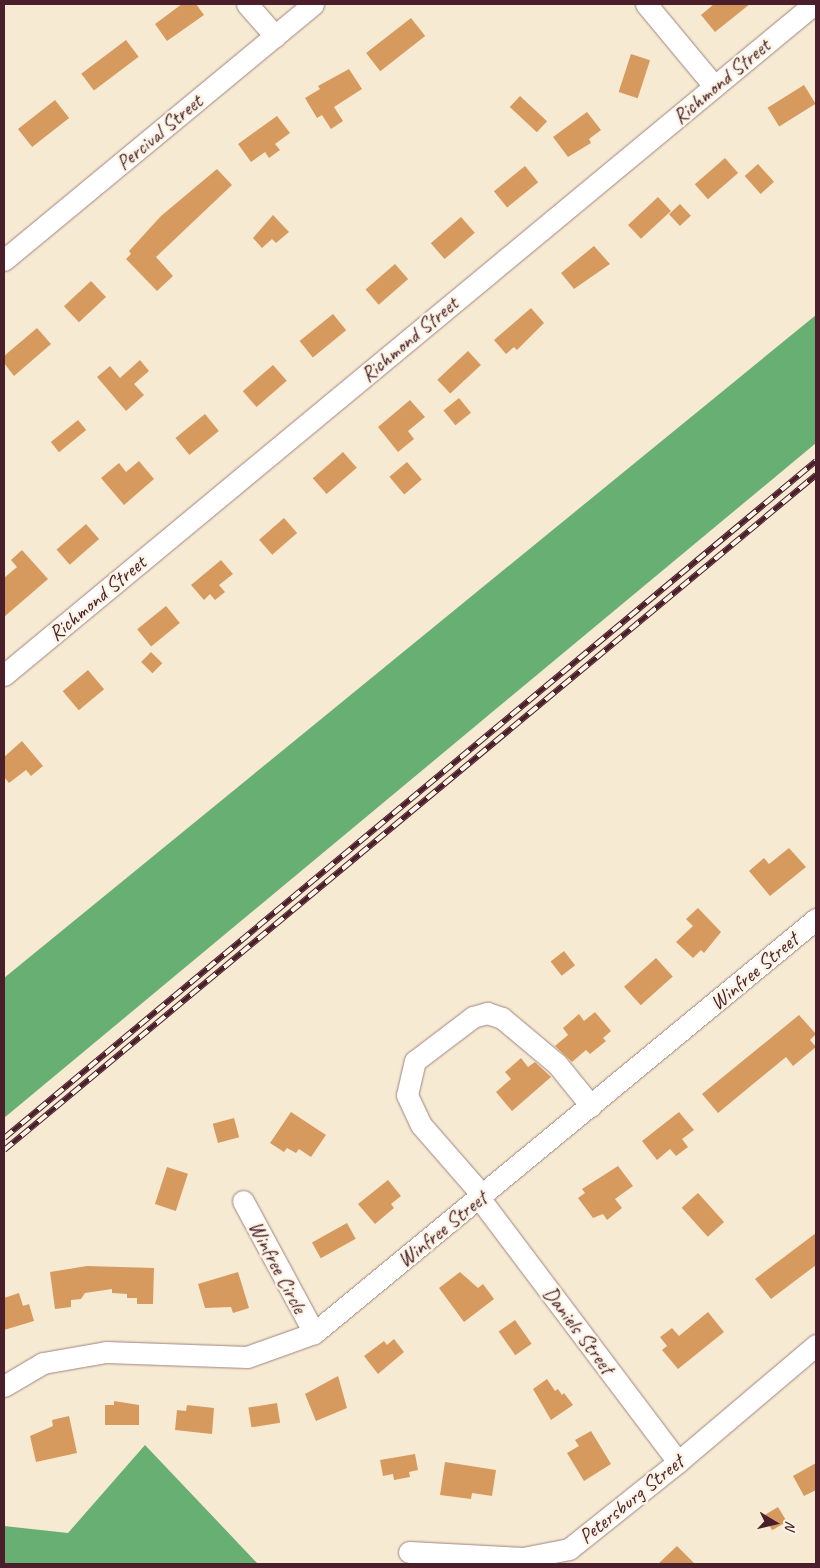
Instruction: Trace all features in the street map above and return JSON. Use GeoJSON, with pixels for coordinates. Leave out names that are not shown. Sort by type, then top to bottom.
{"type":"FeatureCollection","features":[{"type":"Feature","properties":{"kind":"street"},"geometry":{"type":"LineString","coordinates":[[247,4],[275,36]]}},
{"type":"Feature","properties":{"kind":"street","name":"Percival Street"},"geometry":{"type":"LineString","coordinates":[[4,260],[313,4]]}},
{"type":"Feature","properties":{"kind":"street"},"geometry":{"type":"LineString","coordinates":[[646,4],[714,86]]}},
{"type":"Feature","properties":{"kind":"street","name":"Richmond Street"},"geometry":{"type":"LineString","coordinates":[[4,675],[814,4]]}},
{"type":"Feature","properties":{"kind":"street","name":"Winfree Street"},"geometry":{"type":"LineString","coordinates":[[4,1386],[43,1363],[106,1352],[247,1357],[314,1332],[482,1197],[816,919]]}},
{"type":"Feature","properties":{"kind":"street","name":"Daniels Street"},"geometry":{"type":"LineString","coordinates":[[591,1106],[558,1064],[502,1018],[487,1013],[473,1017],[415,1061],[407,1095],[421,1125],[482,1197],[678,1462]]}},
{"type":"Feature","properties":{"kind":"street","name":"Winfree Circle"},"geometry":{"type":"LineString","coordinates":[[243,1201],[314,1332]]}},
{"type":"Feature","properties":{"kind":"street","name":"Petersburg Street"},"geometry":{"type":"LineString","coordinates":[[409,1552],[523,1558],[569,1549],[678,1462],[816,1345]]}},
{"type":"Feature","properties":{"kind":"green space"},"geometry":{"type":"Polygon","coordinates":[[[816,315],[816,443],[4,1118],[4,978],[816,315]]]}},
{"type":"Feature","properties":{"kind":"green space"},"geometry":{"type":"Polygon","coordinates":[[[145,1445],[258,1564],[4,1564],[4,1526],[68,1533],[145,1445]]]}},
{"type":"Feature","properties":{"kind":"building"},"geometry":{"type":"Polygon","coordinates":[[[182,4],[196,4],[204,15],[167,41],[155,24],[182,4]]]}},
{"type":"Feature","properties":{"kind":"building"},"geometry":{"type":"Polygon","coordinates":[[[714,4],[750,4],[715,32],[701,15],[714,4]]]}},
{"type":"Feature","properties":{"kind":"building"},"geometry":{"type":"Polygon","coordinates":[[[411,18],[425,36],[380,71],[366,53],[411,18]]]}},
{"type":"Feature","properties":{"kind":"building"},"geometry":{"type":"Polygon","coordinates":[[[126,40],[139,57],[94,90],[81,74],[126,40]]]}},
{"type":"Feature","properties":{"kind":"building"},"geometry":{"type":"Polygon","coordinates":[[[631,54],[650,60],[638,98],[619,92],[631,54]]]}},
{"type":"Feature","properties":{"kind":"building"},"geometry":{"type":"Polygon","coordinates":[[[349,69],[362,89],[334,107],[343,121],[331,129],[322,115],[317,118],[305,98],[320,89],[318,86],[349,69]]]}},
{"type":"Feature","properties":{"kind":"building"},"geometry":{"type":"Polygon","coordinates":[[[804,85],[816,104],[779,126],[768,108],[804,85]]]}},
{"type":"Feature","properties":{"kind":"building"},"geometry":{"type":"Polygon","coordinates":[[[520,96],[547,121],[537,132],[510,107],[520,96]]]}},
{"type":"Feature","properties":{"kind":"building"},"geometry":{"type":"Polygon","coordinates":[[[55,100],[69,118],[32,147],[18,129],[55,100]]]}},
{"type":"Feature","properties":{"kind":"building"},"geometry":{"type":"Polygon","coordinates":[[[587,112],[601,130],[589,139],[591,143],[568,157],[553,137],[587,112]]]}},
{"type":"Feature","properties":{"kind":"building"},"geometry":{"type":"Polygon","coordinates":[[[277,116],[290,133],[275,144],[280,150],[269,158],[265,152],[251,162],[238,144],[277,116]]]}},
{"type":"Feature","properties":{"kind":"building"},"geometry":{"type":"Polygon","coordinates":[[[725,158],[738,173],[708,199],[695,184],[725,158]]]}},
{"type":"Feature","properties":{"kind":"building"},"geometry":{"type":"Polygon","coordinates":[[[758,164],[774,182],[761,194],[745,176],[758,164]]]}},
{"type":"Feature","properties":{"kind":"building"},"geometry":{"type":"Polygon","coordinates":[[[525,166],[538,182],[507,207],[494,191],[525,166]]]}},
{"type":"Feature","properties":{"kind":"building"},"geometry":{"type":"Polygon","coordinates":[[[217,169],[232,185],[156,257],[173,276],[157,291],[126,259],[131,254],[129,251],[161,216],[217,169]]]}},
{"type":"Feature","properties":{"kind":"building"},"geometry":{"type":"Polygon","coordinates":[[[658,197],[671,211],[641,239],[628,225],[658,197]]]}},
{"type":"Feature","properties":{"kind":"building"},"geometry":{"type":"Polygon","coordinates":[[[680,204],[691,216],[680,226],[669,214],[680,204]]]}},
{"type":"Feature","properties":{"kind":"building"},"geometry":{"type":"Polygon","coordinates":[[[273,215],[289,232],[276,243],[272,239],[262,248],[253,238],[273,215]]]}},
{"type":"Feature","properties":{"kind":"building"},"geometry":{"type":"Polygon","coordinates":[[[461,217],[475,233],[445,259],[431,243],[461,217]]]}},
{"type":"Feature","properties":{"kind":"building"},"geometry":{"type":"Polygon","coordinates":[[[594,246],[610,264],[574,289],[561,273],[594,246]]]}},
{"type":"Feature","properties":{"kind":"building"},"geometry":{"type":"Polygon","coordinates":[[[395,264],[408,279],[379,305],[366,290],[395,264]]]}},
{"type":"Feature","properties":{"kind":"building"},"geometry":{"type":"Polygon","coordinates":[[[91,281],[106,297],[79,322],[64,306],[91,281]]]}},
{"type":"Feature","properties":{"kind":"building"},"geometry":{"type":"Polygon","coordinates":[[[531,308],[544,323],[517,350],[514,347],[506,354],[494,340],[531,308]]]}},
{"type":"Feature","properties":{"kind":"building"},"geometry":{"type":"Polygon","coordinates":[[[333,314],[346,330],[313,357],[300,341],[333,314]]]}},
{"type":"Feature","properties":{"kind":"building"},"geometry":{"type":"Polygon","coordinates":[[[37,328],[51,344],[14,376],[4,363],[4,356],[37,328]]]}},
{"type":"Feature","properties":{"kind":"building"},"geometry":{"type":"Polygon","coordinates":[[[468,351],[481,365],[450,394],[437,380],[468,351]]]}},
{"type":"Feature","properties":{"kind":"building"},"geometry":{"type":"Polygon","coordinates":[[[140,360],[149,371],[134,384],[144,395],[126,411],[97,377],[110,366],[120,378],[140,360]]]}},
{"type":"Feature","properties":{"kind":"building"},"geometry":{"type":"Polygon","coordinates":[[[273,365],[287,381],[257,407],[243,391],[273,365]]]}},
{"type":"Feature","properties":{"kind":"building"},"geometry":{"type":"Polygon","coordinates":[[[459,398],[471,413],[455,425],[443,411],[459,398]]]}},
{"type":"Feature","properties":{"kind":"building"},"geometry":{"type":"Polygon","coordinates":[[[410,400],[425,417],[408,431],[414,439],[398,452],[378,427],[410,400]]]}},
{"type":"Feature","properties":{"kind":"building"},"geometry":{"type":"Polygon","coordinates":[[[205,414],[219,431],[189,455],[175,438],[205,414]]]}},
{"type":"Feature","properties":{"kind":"building"},"geometry":{"type":"Polygon","coordinates":[[[78,420],[86,430],[59,452],[51,442],[78,420]]]}},
{"type":"Feature","properties":{"kind":"building"},"geometry":{"type":"Polygon","coordinates":[[[343,452],[357,468],[327,494],[313,478],[343,452]]]}},
{"type":"Feature","properties":{"kind":"building"},"geometry":{"type":"Polygon","coordinates":[[[139,461],[154,479],[124,505],[101,478],[119,463],[126,472],[139,461]]]}},
{"type":"Feature","properties":{"kind":"building"},"geometry":{"type":"Polygon","coordinates":[[[407,462],[422,480],[404,494],[389,477],[407,462]]]}},
{"type":"Feature","properties":{"kind":"building"},"geometry":{"type":"Polygon","coordinates":[[[284,518],[297,533],[272,555],[259,540],[284,518]]]}},
{"type":"Feature","properties":{"kind":"building"},"geometry":{"type":"Polygon","coordinates":[[[86,524],[99,539],[70,565],[57,550],[86,524]]]}},
{"type":"Feature","properties":{"kind":"building"},"geometry":{"type":"Polygon","coordinates":[[[22,550],[48,579],[4,617],[4,578],[17,567],[11,560],[22,550]]]}},
{"type":"Feature","properties":{"kind":"building"},"geometry":{"type":"Polygon","coordinates":[[[221,560],[233,574],[219,585],[225,592],[215,600],[210,594],[204,600],[191,585],[221,560]]]}},
{"type":"Feature","properties":{"kind":"building"},"geometry":{"type":"Polygon","coordinates":[[[166,606],[180,623],[151,646],[137,629],[166,606]]]}},
{"type":"Feature","properties":{"kind":"building"},"geometry":{"type":"Polygon","coordinates":[[[151,652],[162,663],[152,673],[141,662],[151,652]]]}},
{"type":"Feature","properties":{"kind":"building"},"geometry":{"type":"Polygon","coordinates":[[[88,670],[104,689],[79,710],[63,691],[88,670]]]}},
{"type":"Feature","properties":{"kind":"building"},"geometry":{"type":"Polygon","coordinates":[[[22,741],[43,766],[31,776],[26,770],[9,783],[4,777],[4,757],[22,741]]]}},
{"type":"Feature","properties":{"kind":"building"},"geometry":{"type":"Polygon","coordinates":[[[789,848],[806,867],[770,896],[749,871],[764,858],[769,864],[789,848]]]}},
{"type":"Feature","properties":{"kind":"building"},"geometry":{"type":"Polygon","coordinates":[[[698,908],[721,932],[704,953],[701,950],[693,958],[676,942],[693,926],[686,919],[698,908]]]}},
{"type":"Feature","properties":{"kind":"building"},"geometry":{"type":"Polygon","coordinates":[[[564,951],[575,965],[562,976],[551,961],[564,951]]]}},
{"type":"Feature","properties":{"kind":"building"},"geometry":{"type":"Polygon","coordinates":[[[656,958],[673,977],[641,1005],[624,987],[656,958]]]}},
{"type":"Feature","properties":{"kind":"building"},"geometry":{"type":"Polygon","coordinates":[[[595,1012],[611,1031],[603,1038],[606,1041],[590,1054],[586,1050],[572,1062],[555,1046],[568,1035],[563,1028],[579,1014],[584,1021],[595,1012]]]}},
{"type":"Feature","properties":{"kind":"building"},"geometry":{"type":"Polygon","coordinates":[[[799,1015],[816,1034],[810,1040],[816,1047],[793,1066],[786,1057],[718,1113],[702,1094],[799,1015]]]}},
{"type":"Feature","properties":{"kind":"building"},"geometry":{"type":"Polygon","coordinates":[[[521,1058],[528,1067],[535,1062],[551,1077],[512,1111],[496,1092],[511,1079],[505,1072],[521,1058]]]}},
{"type":"Feature","properties":{"kind":"building"},"geometry":{"type":"Polygon","coordinates":[[[291,1112],[326,1135],[311,1157],[299,1149],[296,1153],[287,1148],[284,1152],[270,1143],[291,1112]]]}},
{"type":"Feature","properties":{"kind":"building"},"geometry":{"type":"Polygon","coordinates":[[[679,1112],[694,1130],[682,1139],[688,1147],[676,1156],[670,1149],[657,1160],[642,1141],[679,1112]]]}},
{"type":"Feature","properties":{"kind":"building"},"geometry":{"type":"Polygon","coordinates":[[[234,1118],[239,1137],[218,1143],[213,1124],[234,1118]]]}},
{"type":"Feature","properties":{"kind":"building"},"geometry":{"type":"Polygon","coordinates":[[[618,1166],[633,1186],[615,1199],[622,1208],[607,1220],[603,1214],[593,1218],[578,1198],[585,1193],[582,1189],[618,1166]]]}},
{"type":"Feature","properties":{"kind":"building"},"geometry":{"type":"Polygon","coordinates":[[[167,1167],[188,1174],[176,1211],[155,1204],[167,1167]]]}},
{"type":"Feature","properties":{"kind":"building"},"geometry":{"type":"Polygon","coordinates":[[[388,1180],[401,1196],[391,1204],[394,1208],[375,1224],[358,1204],[388,1180]]]}},
{"type":"Feature","properties":{"kind":"building"},"geometry":{"type":"Polygon","coordinates":[[[698,1193],[724,1222],[708,1237],[682,1208],[698,1193]]]}},
{"type":"Feature","properties":{"kind":"building"},"geometry":{"type":"Polygon","coordinates":[[[347,1223],[356,1239],[321,1258],[312,1242],[347,1223]]]}},
{"type":"Feature","properties":{"kind":"building"},"geometry":{"type":"Polygon","coordinates":[[[816,1233],[816,1265],[771,1299],[755,1279],[816,1233]]]}},
{"type":"Feature","properties":{"kind":"building"},"geometry":{"type":"Polygon","coordinates":[[[87,1266],[154,1268],[153,1304],[137,1304],[137,1298],[127,1298],[127,1294],[112,1293],[112,1289],[85,1293],[81,1299],[71,1300],[71,1307],[55,1309],[50,1272],[87,1266]]]}},
{"type":"Feature","properties":{"kind":"building"},"geometry":{"type":"Polygon","coordinates":[[[238,1272],[249,1308],[233,1313],[231,1307],[205,1308],[198,1284],[238,1272]]]}},
{"type":"Feature","properties":{"kind":"building"},"geometry":{"type":"Polygon","coordinates":[[[460,1272],[478,1288],[483,1284],[494,1299],[464,1322],[439,1288],[460,1272]]]}},
{"type":"Feature","properties":{"kind":"building"},"geometry":{"type":"Polygon","coordinates":[[[19,1293],[23,1306],[29,1304],[34,1321],[4,1330],[4,1298],[19,1293]]]}},
{"type":"Feature","properties":{"kind":"building"},"geometry":{"type":"Polygon","coordinates":[[[708,1312],[724,1332],[678,1369],[662,1350],[667,1346],[660,1337],[672,1328],[679,1336],[708,1312]]]}},
{"type":"Feature","properties":{"kind":"building"},"geometry":{"type":"Polygon","coordinates":[[[515,1320],[532,1344],[515,1355],[499,1331],[515,1320]]]}},
{"type":"Feature","properties":{"kind":"building"},"geometry":{"type":"Polygon","coordinates":[[[394,1339],[404,1352],[378,1374],[364,1356],[384,1341],[387,1345],[394,1339]]]}},
{"type":"Feature","properties":{"kind":"building"},"geometry":{"type":"Polygon","coordinates":[[[338,1376],[347,1408],[316,1421],[305,1394],[338,1376]]]}},
{"type":"Feature","properties":{"kind":"building"},"geometry":{"type":"Polygon","coordinates":[[[547,1379],[555,1391],[558,1389],[562,1395],[564,1393],[573,1405],[551,1420],[533,1389],[547,1379]]]}},
{"type":"Feature","properties":{"kind":"building"},"geometry":{"type":"Polygon","coordinates":[[[114,1401],[139,1405],[139,1425],[105,1425],[105,1405],[114,1405],[114,1401]]]}},
{"type":"Feature","properties":{"kind":"building"},"geometry":{"type":"Polygon","coordinates":[[[277,1403],[280,1423],[251,1427],[248,1408],[277,1403]]]}},
{"type":"Feature","properties":{"kind":"building"},"geometry":{"type":"Polygon","coordinates":[[[187,1405],[214,1408],[212,1434],[175,1430],[177,1410],[186,1411],[187,1405]]]}},
{"type":"Feature","properties":{"kind":"building"},"geometry":{"type":"Polygon","coordinates":[[[69,1416],[77,1453],[36,1462],[30,1436],[53,1426],[52,1420],[69,1416]]]}},
{"type":"Feature","properties":{"kind":"building"},"geometry":{"type":"Polygon","coordinates":[[[591,1431],[611,1464],[584,1481],[567,1453],[579,1446],[575,1440],[591,1431]]]}},
{"type":"Feature","properties":{"kind":"building"},"geometry":{"type":"Polygon","coordinates":[[[415,1454],[418,1470],[409,1472],[410,1477],[394,1480],[393,1474],[383,1476],[380,1460],[415,1454]]]}},
{"type":"Feature","properties":{"kind":"building"},"geometry":{"type":"Polygon","coordinates":[[[445,1462],[496,1470],[492,1496],[472,1493],[471,1499],[440,1495],[445,1462]]]}},
{"type":"Feature","properties":{"kind":"building"},"geometry":{"type":"Polygon","coordinates":[[[816,1463],[816,1490],[804,1496],[793,1476],[816,1463]]]}},
{"type":"Feature","properties":{"kind":"building"},"geometry":{"type":"Polygon","coordinates":[[[778,1507],[787,1522],[772,1530],[763,1516],[778,1507]]]}},
{"type":"Feature","properties":{"kind":"building"},"geometry":{"type":"Polygon","coordinates":[[[677,1546],[695,1564],[658,1564],[677,1546]]]}},
{"type":"Feature","properties":{"kind":"railway"},"geometry":{"type":"LineString","coordinates":[[4,1138],[816,461]]}},
{"type":"Feature","properties":{"kind":"railway"},"geometry":{"type":"LineString","coordinates":[[4,1150],[816,475]]}}]}
